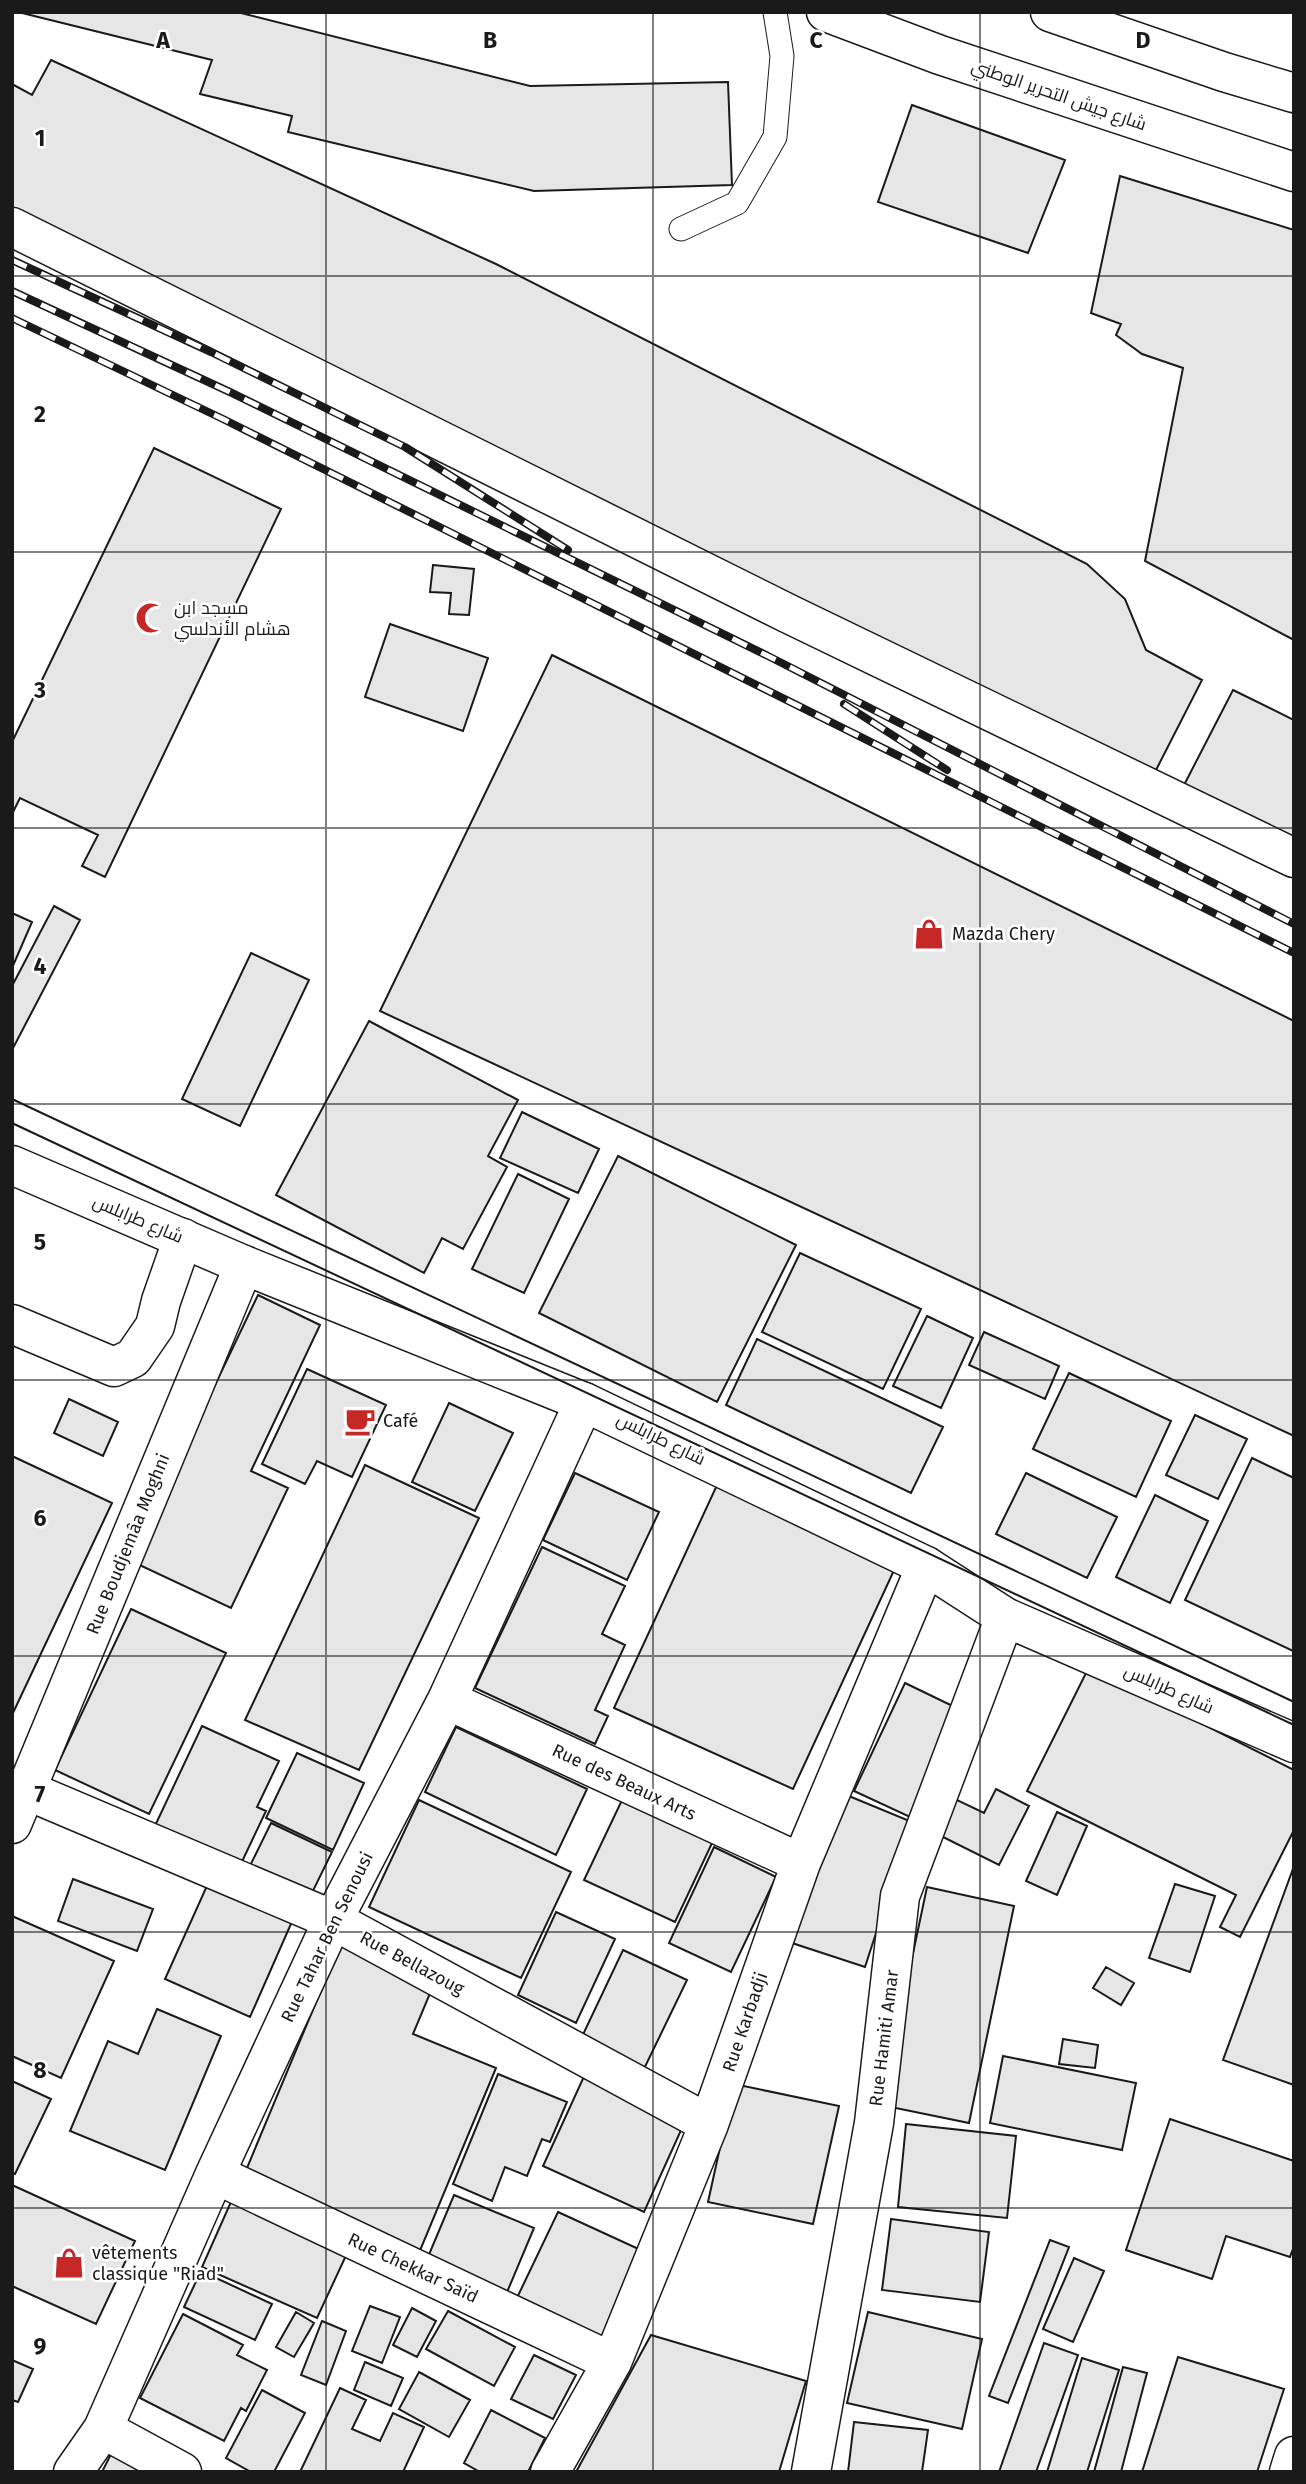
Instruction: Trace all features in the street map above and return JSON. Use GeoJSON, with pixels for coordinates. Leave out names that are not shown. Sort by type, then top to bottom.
{"type":"FeatureCollection","features":[{"type":"Feature","properties":{"kind":"main road","name":"شارع جيش التحرير الوطني"},"geometry":{"type":"LineString","coordinates":[[826,12],[940,55],[1294,172]]}},
{"type":"Feature","properties":{"kind":"main road"},"geometry":{"type":"LineString","coordinates":[[1050,12],[1224,72],[1294,93]]}},
{"type":"Feature","properties":{"kind":"main road"},"geometry":{"type":"LineString","coordinates":[[12,227],[789,614],[1294,858]]}},
{"type":"Feature","properties":{"kind":"main road","name":"شارع طرابلس"},"geometry":{"type":"LineString","coordinates":[[12,1166],[244,1265],[584,1402],[926,1566],[1005,1617],[1294,1743]]}},
{"type":"Feature","properties":{"kind":"main road"},"geometry":{"type":"LineString","coordinates":[[12,1324],[114,1367],[133,1358],[155,1326],[183,1238]]}},
{"type":"Feature","properties":{"kind":"main road","name":"Rue Boudjemâa Moghni"},"geometry":{"type":"LineString","coordinates":[[17,1799],[244,1265]]}},
{"type":"Feature","properties":{"kind":"main road","name":"Rue Tahar Ben Senousi"},"geometry":{"type":"LineString","coordinates":[[73,2472],[103,2430],[215,2174],[333,1920],[447,1700],[584,1402]]}},
{"type":"Feature","properties":{"kind":"main road","name":"Rue Karbadji"},"geometry":{"type":"LineString","coordinates":[[550,2472],[612,2362],[709,2124],[801,1863],[926,1566]]}},
{"type":"Feature","properties":{"kind":"main road","name":"Rue Hamiti Amar"},"geometry":{"type":"LineString","coordinates":[[811,2472],[874,2123],[900,1896],[1005,1617]]}},
{"type":"Feature","properties":{"kind":"main road","name":"Rue des Beaux Arts"},"geometry":{"type":"LineString","coordinates":[[447,1700],[801,1863]]}},
{"type":"Feature","properties":{"kind":"main road","name":"Rue Bellazoug"},"geometry":{"type":"LineString","coordinates":[[17,1799],[333,1920],[709,2124]]}},
{"type":"Feature","properties":{"kind":"main road","name":"Rue Chekkar Saïd"},"geometry":{"type":"LineString","coordinates":[[215,2174],[612,2362]]}},
{"type":"Feature","properties":{"kind":"main road"},"geometry":{"type":"LineString","coordinates":[[103,2430],[182,2472]]}},
{"type":"Feature","properties":{"kind":"main road"},"geometry":{"type":"LineString","coordinates":[[1289,2472],[1294,2456]]}},
{"type":"Feature","properties":{"kind":"lane"},"geometry":{"type":"LineString","coordinates":[[681,229],[737,203],[775,137],[782,56],[775,12]]}},
{"type":"Feature","properties":{"kind":"building"},"geometry":{"type":"Polygon","coordinates":[[[18,12],[237,12],[530,86],[728,82],[732,185],[534,191],[288,132],[292,116],[200,94],[212,60],[18,12]]]}},
{"type":"Feature","properties":{"kind":"building"},"geometry":{"type":"Polygon","coordinates":[[[51,60],[496,264],[1087,564],[1125,599],[1146,650],[1202,680],[1155,772],[1099,759],[12,210],[12,84],[32,95],[51,60]]]}},
{"type":"Feature","properties":{"kind":"building"},"geometry":{"type":"Polygon","coordinates":[[[912,105],[1065,160],[1028,253],[878,202],[912,105]]]}},
{"type":"Feature","properties":{"kind":"building"},"geometry":{"type":"Polygon","coordinates":[[[1120,176],[1294,230],[1294,640],[1145,561],[1183,368],[1142,354],[1116,335],[1121,324],[1091,313],[1120,176]]]}},
{"type":"Feature","properties":{"kind":"building","name":"مسجد ابن هشام الأندلسي"},"geometry":{"type":"Polygon","coordinates":[[[154,448],[281,509],[105,877],[82,866],[98,835],[20,798],[12,814],[12,742],[154,448]]]}},
{"type":"Feature","properties":{"kind":"building"},"geometry":{"type":"Polygon","coordinates":[[[433,565],[474,569],[469,615],[449,614],[451,593],[430,592],[433,565]]]}},
{"type":"Feature","properties":{"kind":"building"},"geometry":{"type":"Polygon","coordinates":[[[390,624],[488,658],[463,731],[365,697],[390,624]]]}},
{"type":"Feature","properties":{"kind":"building"},"geometry":{"type":"Polygon","coordinates":[[[552,655],[1294,1021],[1294,1436],[380,1011],[552,655]]]}},
{"type":"Feature","properties":{"kind":"building"},"geometry":{"type":"Polygon","coordinates":[[[1233,690],[1294,720],[1294,840],[1183,787],[1233,690]]]}},
{"type":"Feature","properties":{"kind":"building"},"geometry":{"type":"Polygon","coordinates":[[[54,906],[80,920],[12,1050],[12,986],[54,906]]]}},
{"type":"Feature","properties":{"kind":"building"},"geometry":{"type":"Polygon","coordinates":[[[12,913],[32,922],[12,968],[12,913]]]}},
{"type":"Feature","properties":{"kind":"building"},"geometry":{"type":"Polygon","coordinates":[[[251,953],[309,980],[240,1126],[182,1099],[251,953]]]}},
{"type":"Feature","properties":{"kind":"building"},"geometry":{"type":"Polygon","coordinates":[[[369,1021],[518,1100],[488,1156],[507,1167],[463,1249],[442,1238],[424,1273],[276,1195],[369,1021]]]}},
{"type":"Feature","properties":{"kind":"building"},"geometry":{"type":"Polygon","coordinates":[[[522,1112],[599,1149],[578,1193],[500,1158],[522,1112]]]}},
{"type":"Feature","properties":{"kind":"building"},"geometry":{"type":"Polygon","coordinates":[[[618,1156],[796,1245],[717,1402],[539,1313],[618,1156]]]}},
{"type":"Feature","properties":{"kind":"building"},"geometry":{"type":"Polygon","coordinates":[[[518,1174],[569,1199],[524,1293],[472,1269],[518,1174]]]}},
{"type":"Feature","properties":{"kind":"building"},"geometry":{"type":"Polygon","coordinates":[[[800,1253],[921,1309],[883,1389],[762,1332],[800,1253]]]}},
{"type":"Feature","properties":{"kind":"building"},"geometry":{"type":"Polygon","coordinates":[[[258,1295],[320,1325],[251,1471],[288,1488],[231,1608],[131,1561],[258,1295]]]}},
{"type":"Feature","properties":{"kind":"building"},"geometry":{"type":"Polygon","coordinates":[[[927,1316],[973,1338],[941,1408],[893,1386],[927,1316]]]}},
{"type":"Feature","properties":{"kind":"building"},"geometry":{"type":"Polygon","coordinates":[[[984,1332],[1059,1366],[1045,1399],[969,1365],[984,1332]]]}},
{"type":"Feature","properties":{"kind":"building"},"geometry":{"type":"Polygon","coordinates":[[[757,1339],[943,1427],[911,1493],[726,1405],[757,1339]]]}},
{"type":"Feature","properties":{"kind":"building"},"geometry":{"type":"Polygon","coordinates":[[[307,1369],[386,1405],[352,1477],[317,1461],[305,1484],[262,1464],[307,1369]]]}},
{"type":"Feature","properties":{"kind":"building"},"geometry":{"type":"Polygon","coordinates":[[[1069,1373],[1171,1421],[1136,1497],[1033,1449],[1069,1373]]]}},
{"type":"Feature","properties":{"kind":"building"},"geometry":{"type":"Polygon","coordinates":[[[69,1399],[118,1422],[103,1456],[54,1433],[69,1399]]]}},
{"type":"Feature","properties":{"kind":"building"},"geometry":{"type":"Polygon","coordinates":[[[449,1403],[513,1433],[475,1511],[412,1482],[449,1403]]]}},
{"type":"Feature","properties":{"kind":"building"},"geometry":{"type":"Polygon","coordinates":[[[1195,1415],[1247,1439],[1218,1499],[1166,1475],[1195,1415]]]}},
{"type":"Feature","properties":{"kind":"building"},"geometry":{"type":"Polygon","coordinates":[[[12,1456],[112,1503],[12,1715],[12,1456]]]}},
{"type":"Feature","properties":{"kind":"building"},"geometry":{"type":"Polygon","coordinates":[[[1252,1458],[1294,1478],[1293,1651],[1185,1600],[1252,1458]]]}},
{"type":"Feature","properties":{"kind":"building"},"geometry":{"type":"Polygon","coordinates":[[[365,1465],[479,1518],[359,1770],[245,1720],[365,1465]]]}},
{"type":"Feature","properties":{"kind":"building"},"geometry":{"type":"Polygon","coordinates":[[[575,1473],[659,1512],[627,1580],[543,1540],[575,1473]]]}},
{"type":"Feature","properties":{"kind":"building"},"geometry":{"type":"Polygon","coordinates":[[[1026,1473],[1117,1517],[1087,1578],[996,1534],[1026,1473]]]}},
{"type":"Feature","properties":{"kind":"building"},"geometry":{"type":"Polygon","coordinates":[[[717,1485],[896,1566],[793,1789],[614,1708],[717,1485]]]}},
{"type":"Feature","properties":{"kind":"building"},"geometry":{"type":"Polygon","coordinates":[[[1155,1495],[1208,1521],[1170,1603],[1116,1577],[1155,1495]]]}},
{"type":"Feature","properties":{"kind":"building"},"geometry":{"type":"Polygon","coordinates":[[[542,1547],[625,1586],[602,1634],[625,1645],[595,1710],[608,1716],[595,1744],[475,1688],[542,1547]]]}},
{"type":"Feature","properties":{"kind":"building"},"geometry":{"type":"Polygon","coordinates":[[[131,1609],[226,1653],[149,1814],[55,1770],[131,1609]]]}},
{"type":"Feature","properties":{"kind":"building"},"geometry":{"type":"Polygon","coordinates":[[[1089,1667],[1294,1770],[1294,1830],[1240,1937],[1220,1927],[1236,1895],[1027,1791],[1089,1667]]]}},
{"type":"Feature","properties":{"kind":"building"},"geometry":{"type":"Polygon","coordinates":[[[905,1683],[961,1710],[910,1817],[854,1791],[905,1683]]]}},
{"type":"Feature","properties":{"kind":"building"},"geometry":{"type":"Polygon","coordinates":[[[202,1726],[279,1761],[257,1807],[266,1811],[238,1870],[153,1830],[202,1726]]]}},
{"type":"Feature","properties":{"kind":"building"},"geometry":{"type":"Polygon","coordinates":[[[456,1727],[587,1789],[556,1855],[425,1792],[456,1727]]]}},
{"type":"Feature","properties":{"kind":"building"},"geometry":{"type":"Polygon","coordinates":[[[297,1753],[364,1783],[333,1850],[266,1818],[297,1753]]]}},
{"type":"Feature","properties":{"kind":"building"},"geometry":{"type":"Polygon","coordinates":[[[996,1789],[1029,1806],[999,1865],[937,1834],[955,1799],[984,1813],[996,1789]]]}},
{"type":"Feature","properties":{"kind":"building"},"geometry":{"type":"Polygon","coordinates":[[[844,1794],[912,1822],[865,1967],[792,1943],[844,1794]]]}},
{"type":"Feature","properties":{"kind":"building"},"geometry":{"type":"Polygon","coordinates":[[[419,1800],[571,1872],[521,1978],[369,1907],[419,1800]]]}},
{"type":"Feature","properties":{"kind":"building"},"geometry":{"type":"Polygon","coordinates":[[[622,1800],[713,1841],[675,1922],[584,1880],[622,1800]]]}},
{"type":"Feature","properties":{"kind":"building"},"geometry":{"type":"Polygon","coordinates":[[[1057,1812],[1087,1826],[1057,1895],[1026,1881],[1057,1812]]]}},
{"type":"Feature","properties":{"kind":"building"},"geometry":{"type":"Polygon","coordinates":[[[271,1823],[332,1852],[307,1903],[246,1874],[271,1823]]]}},
{"type":"Feature","properties":{"kind":"building"},"geometry":{"type":"Polygon","coordinates":[[[714,1847],[776,1877],[731,1972],[669,1943],[714,1847]]]}},
{"type":"Feature","properties":{"kind":"building"},"geometry":{"type":"Polygon","coordinates":[[[1294,1866],[1294,2085],[1223,2060],[1294,1866]]]}},
{"type":"Feature","properties":{"kind":"building"},"geometry":{"type":"Polygon","coordinates":[[[73,1879],[153,1909],[137,1951],[58,1921],[73,1879]]]}},
{"type":"Feature","properties":{"kind":"building"},"geometry":{"type":"Polygon","coordinates":[[[210,1879],[294,1917],[250,2017],[165,1979],[210,1879]]]}},
{"type":"Feature","properties":{"kind":"building"},"geometry":{"type":"Polygon","coordinates":[[[1175,1884],[1215,1896],[1190,1972],[1149,1958],[1175,1884]]]}},
{"type":"Feature","properties":{"kind":"building"},"geometry":{"type":"Polygon","coordinates":[[[927,1887],[1014,1906],[969,2123],[881,2105],[927,1887]]]}},
{"type":"Feature","properties":{"kind":"building"},"geometry":{"type":"Polygon","coordinates":[[[556,1912],[615,1939],[576,2023],[518,1995],[556,1912]]]}},
{"type":"Feature","properties":{"kind":"building"},"geometry":{"type":"Polygon","coordinates":[[[12,1916],[114,1961],[61,2078],[12,2056],[12,1916]]]}},
{"type":"Feature","properties":{"kind":"building"},"geometry":{"type":"Polygon","coordinates":[[[342,1940],[436,1979],[413,2034],[496,2068],[419,2253],[242,2180],[342,1940]]]}},
{"type":"Feature","properties":{"kind":"building"},"geometry":{"type":"Polygon","coordinates":[[[623,1950],[687,1980],[642,2073],[579,2043],[623,1950]]]}},
{"type":"Feature","properties":{"kind":"building"},"geometry":{"type":"Polygon","coordinates":[[[1106,1967],[1134,1983],[1121,2005],[1093,1988],[1106,1967]]]}},
{"type":"Feature","properties":{"kind":"building"},"geometry":{"type":"Polygon","coordinates":[[[157,2009],[221,2036],[165,2170],[70,2131],[108,2041],[138,2054],[157,2009]]]}},
{"type":"Feature","properties":{"kind":"building"},"geometry":{"type":"Polygon","coordinates":[[[1063,2039],[1098,2045],[1095,2068],[1059,2064],[1063,2039]]]}},
{"type":"Feature","properties":{"kind":"building"},"geometry":{"type":"Polygon","coordinates":[[[1003,2056],[1136,2083],[1122,2150],[990,2123],[1003,2056]]]}},
{"type":"Feature","properties":{"kind":"building"},"geometry":{"type":"Polygon","coordinates":[[[586,2072],[687,2117],[644,2212],[543,2166],[586,2072]]]}},
{"type":"Feature","properties":{"kind":"building"},"geometry":{"type":"Polygon","coordinates":[[[498,2074],[567,2102],[550,2142],[542,2139],[527,2176],[505,2167],[492,2201],[453,2184],[498,2074]]]}},
{"type":"Feature","properties":{"kind":"building"},"geometry":{"type":"Polygon","coordinates":[[[12,2081],[51,2099],[15,2174],[12,2173],[12,2081]]]}},
{"type":"Feature","properties":{"kind":"building"},"geometry":{"type":"Polygon","coordinates":[[[734,2084],[839,2106],[813,2224],[708,2202],[734,2084]]]}},
{"type":"Feature","properties":{"kind":"building"},"geometry":{"type":"Polygon","coordinates":[[[1170,2119],[1294,2161],[1294,2246],[1290,2257],[1226,2236],[1212,2279],[1126,2250],[1170,2119]]]}},
{"type":"Feature","properties":{"kind":"building"},"geometry":{"type":"Polygon","coordinates":[[[906,2124],[1016,2136],[1007,2218],[898,2207],[906,2124]]]}},
{"type":"Feature","properties":{"kind":"building","name":"vêtements classique \"Riad\""},"geometry":{"type":"Polygon","coordinates":[[[12,2185],[135,2241],[96,2324],[12,2286],[12,2185]]]}},
{"type":"Feature","properties":{"kind":"building"},"geometry":{"type":"Polygon","coordinates":[[[234,2195],[350,2247],[317,2318],[202,2267],[234,2195]]]}},
{"type":"Feature","properties":{"kind":"building"},"geometry":{"type":"Polygon","coordinates":[[[454,2195],[534,2228],[505,2297],[425,2264],[454,2195]]]}},
{"type":"Feature","properties":{"kind":"building"},"geometry":{"type":"Polygon","coordinates":[[[558,2212],[643,2251],[601,2342],[515,2302],[558,2212]]]}},
{"type":"Feature","properties":{"kind":"building"},"geometry":{"type":"Polygon","coordinates":[[[891,2219],[989,2232],[980,2302],[882,2290],[891,2219]]]}},
{"type":"Feature","properties":{"kind":"building"},"geometry":{"type":"Polygon","coordinates":[[[1050,2240],[1069,2247],[1008,2403],[989,2396],[1050,2240]]]}},
{"type":"Feature","properties":{"kind":"building"},"geometry":{"type":"Polygon","coordinates":[[[1074,2258],[1104,2271],[1073,2342],[1043,2329],[1074,2258]]]}},
{"type":"Feature","properties":{"kind":"building"},"geometry":{"type":"Polygon","coordinates":[[[201,2271],[272,2304],[255,2340],[184,2307],[201,2271]]]}},
{"type":"Feature","properties":{"kind":"building"},"geometry":{"type":"Polygon","coordinates":[[[370,2306],[400,2317],[382,2363],[352,2351],[370,2306]]]}},
{"type":"Feature","properties":{"kind":"building"},"geometry":{"type":"Polygon","coordinates":[[[412,2308],[436,2321],[417,2357],[393,2345],[412,2308]]]}},
{"type":"Feature","properties":{"kind":"building"},"geometry":{"type":"Polygon","coordinates":[[[448,2311],[515,2347],[494,2386],[426,2349],[448,2311]]]}},
{"type":"Feature","properties":{"kind":"building"},"geometry":{"type":"Polygon","coordinates":[[[296,2312],[314,2323],[294,2357],[276,2347],[296,2312]]]}},
{"type":"Feature","properties":{"kind":"building"},"geometry":{"type":"Polygon","coordinates":[[[868,2312],[982,2339],[962,2429],[847,2403],[868,2312]]]}},
{"type":"Feature","properties":{"kind":"building"},"geometry":{"type":"Polygon","coordinates":[[[183,2314],[243,2345],[237,2355],[267,2370],[246,2411],[241,2408],[224,2441],[140,2398],[183,2314]]]}},
{"type":"Feature","properties":{"kind":"building"},"geometry":{"type":"Polygon","coordinates":[[[322,2321],[346,2331],[326,2385],[301,2375],[322,2321]]]}},
{"type":"Feature","properties":{"kind":"building"},"geometry":{"type":"Polygon","coordinates":[[[651,2335],[806,2381],[779,2472],[576,2472],[651,2335]]]}},
{"type":"Feature","properties":{"kind":"building"},"geometry":{"type":"Polygon","coordinates":[[[1044,2343],[1078,2355],[1036,2472],[999,2472],[1044,2343]]]}},
{"type":"Feature","properties":{"kind":"building"},"geometry":{"type":"Polygon","coordinates":[[[534,2355],[576,2375],[553,2419],[511,2399],[534,2355]]]}},
{"type":"Feature","properties":{"kind":"building"},"geometry":{"type":"Polygon","coordinates":[[[1178,2357],[1284,2389],[1257,2472],[1142,2472],[1178,2357]]]}},
{"type":"Feature","properties":{"kind":"building"},"geometry":{"type":"Polygon","coordinates":[[[1082,2358],[1119,2370],[1087,2472],[1047,2472],[1082,2358]]]}},
{"type":"Feature","properties":{"kind":"building"},"geometry":{"type":"Polygon","coordinates":[[[12,2360],[33,2369],[18,2402],[12,2400],[12,2360]]]}},
{"type":"Feature","properties":{"kind":"building"},"geometry":{"type":"Polygon","coordinates":[[[365,2362],[403,2378],[391,2406],[354,2390],[365,2362]]]}},
{"type":"Feature","properties":{"kind":"building"},"geometry":{"type":"Polygon","coordinates":[[[1123,2367],[1147,2373],[1121,2472],[1094,2472],[1123,2367]]]}},
{"type":"Feature","properties":{"kind":"building"},"geometry":{"type":"Polygon","coordinates":[[[419,2372],[470,2400],[449,2437],[399,2409],[419,2372]]]}},
{"type":"Feature","properties":{"kind":"building"},"geometry":{"type":"Polygon","coordinates":[[[340,2388],[366,2400],[352,2429],[380,2441],[393,2413],[424,2427],[403,2472],[300,2472],[340,2388]]]}},
{"type":"Feature","properties":{"kind":"building"},"geometry":{"type":"Polygon","coordinates":[[[262,2390],[305,2413],[274,2472],[251,2472],[226,2458],[262,2390]]]}},
{"type":"Feature","properties":{"kind":"building"},"geometry":{"type":"Polygon","coordinates":[[[491,2410],[545,2438],[528,2472],[480,2472],[464,2463],[491,2410]]]}},
{"type":"Feature","properties":{"kind":"building"},"geometry":{"type":"Polygon","coordinates":[[[854,2422],[928,2430],[922,2472],[848,2472],[854,2422]]]}},
{"type":"Feature","properties":{"kind":"building"},"geometry":{"type":"Polygon","coordinates":[[[111,2454],[147,2472],[102,2472],[111,2454]]]}},
{"type":"Feature","properties":{"kind":"tram line"},"geometry":{"type":"LineString","coordinates":[[12,1099],[1294,1702]]}},
{"type":"Feature","properties":{"kind":"tram line"},"geometry":{"type":"LineString","coordinates":[[12,1123],[1294,1725]]}},
{"type":"Feature","properties":{"kind":"railway"},"geometry":{"type":"LineString","coordinates":[[12,260],[211,352],[405,447],[568,550]]}},
{"type":"Feature","properties":{"kind":"railway"},"geometry":{"type":"LineString","coordinates":[[12,291],[232,393],[770,657],[1294,924]]}},
{"type":"Feature","properties":{"kind":"railway"},"geometry":{"type":"LineString","coordinates":[[12,318],[223,419],[1294,953]]}},
{"type":"Feature","properties":{"kind":"railway"},"geometry":{"type":"LineString","coordinates":[[844,704],[947,770]]}},
{"type":"Feature","properties":{"kind":"place","name":"مسجد ابن هشام الأندلسي"},"geometry":{"type":"Point","coordinates":[151,618]}},
{"type":"Feature","properties":{"kind":"place","name":"Mazda Chery"},"geometry":{"type":"Point","coordinates":[929,934]}},
{"type":"Feature","properties":{"kind":"place","name":"Café"},"geometry":{"type":"Point","coordinates":[360,1421]}},
{"type":"Feature","properties":{"kind":"place","name":"vêtements classique \"Riad\""},"geometry":{"type":"Point","coordinates":[69,2263]}}]}
